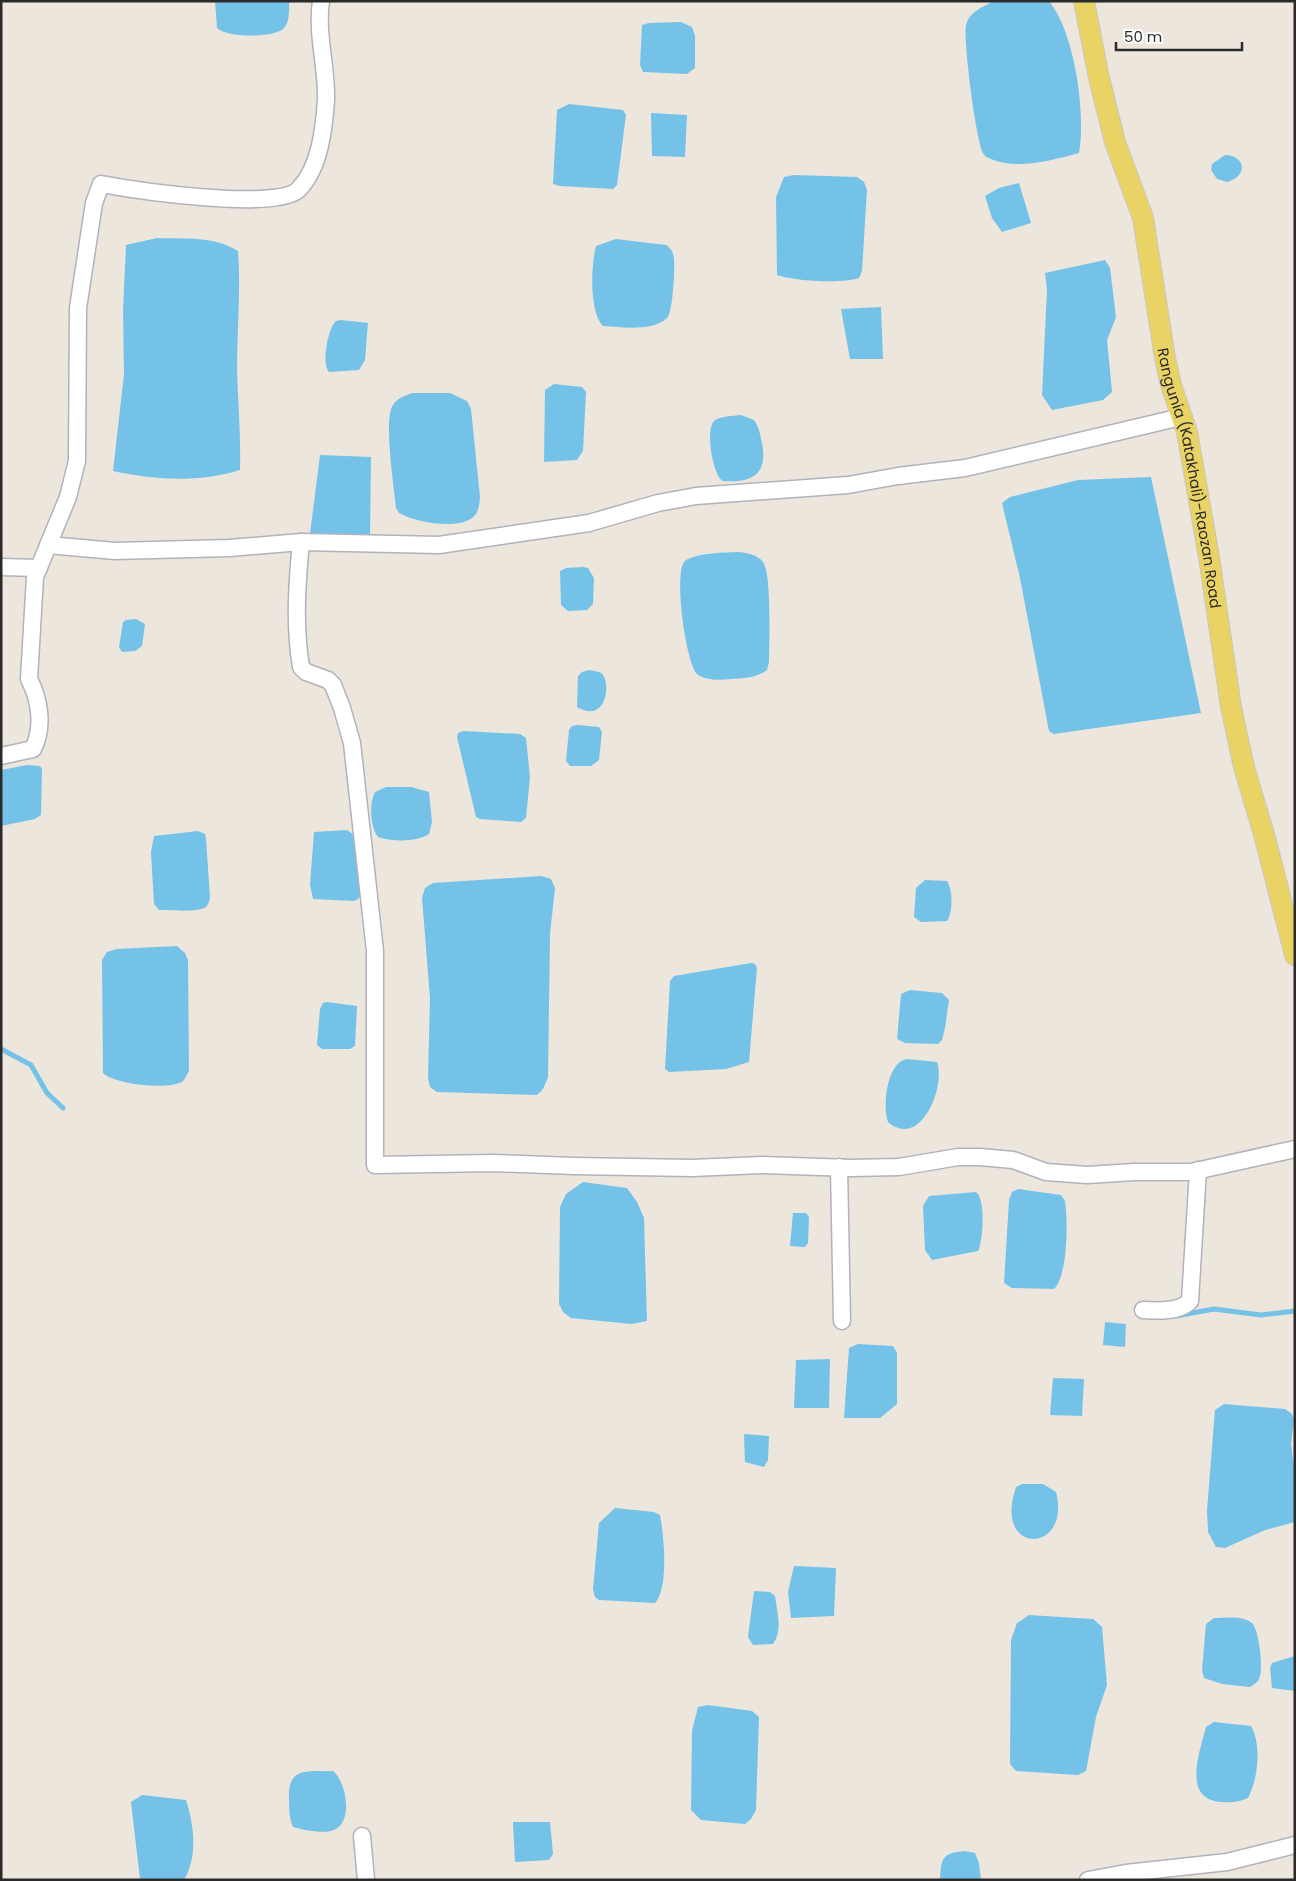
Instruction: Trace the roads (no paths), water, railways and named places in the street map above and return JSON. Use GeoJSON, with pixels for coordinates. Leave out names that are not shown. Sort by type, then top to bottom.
{"type":"FeatureCollection","features":[{"type":"Feature","properties":{"kind":"main road","name":"Rangunia (Katakhali)-Raozan Road"},"geometry":{"type":"LineString","coordinates":[[1084,1],[1099,78],[1115,142],[1143,218],[1165,358],[1187,432],[1210,557],[1225,670],[1244,767],[1265,838],[1295,955]]}},
{"type":"Feature","properties":{"kind":"street"},"geometry":{"type":"LineString","coordinates":[[1,756],[33,749],[39,737],[37,693],[29,679],[36,577],[68,497],[76,461],[78,308],[94,203],[101,184],[142,191],[226,198],[285,197],[298,191],[308,176],[318,152],[326,99],[325,64],[320,33],[321,1]]}},
{"type":"Feature","properties":{"kind":"street"},"geometry":{"type":"LineString","coordinates":[[48,545],[115,551],[229,548],[301,542],[439,545],[589,523],[658,503],[696,496],[848,485],[898,476],[965,468],[1182,417]]}},
{"type":"Feature","properties":{"kind":"street"},"geometry":{"type":"LineString","coordinates":[[301,542],[296,588],[296,637],[301,667],[306,672],[328,680],[333,685],[352,743],[360,795],[375,951],[376,1165],[493,1163],[653,1168],[762,1165],[899,1167],[958,1157],[1013,1160],[1046,1172],[1069,1175],[1198,1170],[1295,1149]]}},
{"type":"Feature","properties":{"kind":"street"},"geometry":{"type":"LineString","coordinates":[[1,567],[39,568]]}},
{"type":"Feature","properties":{"kind":"street"},"geometry":{"type":"LineString","coordinates":[[839,1167],[842,1321]]}},
{"type":"Feature","properties":{"kind":"street"},"geometry":{"type":"LineString","coordinates":[[1143,1310],[1168,1310],[1186,1305],[1190,1301],[1198,1170]]}},
{"type":"Feature","properties":{"kind":"street"},"geometry":{"type":"LineString","coordinates":[[362,1836],[366,1880]]}},
{"type":"Feature","properties":{"kind":"street"},"geometry":{"type":"LineString","coordinates":[[1088,1880],[1126,1873],[1227,1862],[1295,1845]]}},
{"type":"Feature","properties":{"kind":"water"},"geometry":{"type":"Polygon","coordinates":[[[215,1],[289,1],[289,15],[284,28],[271,34],[251,36],[230,34],[217,28],[215,1]]]}},
{"type":"Feature","properties":{"kind":"water"},"geometry":{"type":"Polygon","coordinates":[[[994,1],[1049,1],[1058,15],[1066,33],[1076,74],[1081,117],[1079,153],[1034,163],[1010,164],[987,158],[983,153],[977,130],[971,90],[966,50],[966,25],[973,13],[994,1]]]}},
{"type":"Feature","properties":{"kind":"water"},"geometry":{"type":"Polygon","coordinates":[[[681,22],[692,27],[695,36],[695,68],[687,74],[643,72],[640,65],[642,25],[681,22]]]}},
{"type":"Feature","properties":{"kind":"water"},"geometry":{"type":"Polygon","coordinates":[[[569,104],[623,110],[626,115],[617,185],[613,189],[553,184],[557,110],[569,104]]]}},
{"type":"Feature","properties":{"kind":"water"},"geometry":{"type":"Polygon","coordinates":[[[651,113],[687,115],[685,157],[652,156],[651,113]]]}},
{"type":"Feature","properties":{"kind":"water"},"geometry":{"type":"Polygon","coordinates":[[[1225,155],[1237,158],[1242,166],[1239,175],[1227,182],[1217,179],[1211,170],[1212,164],[1225,155]]]}},
{"type":"Feature","properties":{"kind":"water"},"geometry":{"type":"Polygon","coordinates":[[[794,175],[857,177],[864,182],[867,190],[862,271],[859,278],[841,281],[818,281],[777,275],[776,197],[784,177],[794,175]]]}},
{"type":"Feature","properties":{"kind":"water"},"geometry":{"type":"Polygon","coordinates":[[[1019,183],[1031,223],[1002,232],[992,218],[985,196],[999,188],[1019,183]]]}},
{"type":"Feature","properties":{"kind":"water"},"geometry":{"type":"Polygon","coordinates":[[[157,238],[209,241],[229,246],[238,251],[237,370],[240,470],[208,477],[176,479],[113,471],[124,374],[123,311],[126,245],[157,238]]]}},
{"type":"Feature","properties":{"kind":"water"},"geometry":{"type":"Polygon","coordinates":[[[616,239],[666,245],[671,250],[674,256],[672,299],[669,314],[661,322],[645,327],[628,328],[603,326],[598,319],[592,287],[594,254],[596,246],[616,239]]]}},
{"type":"Feature","properties":{"kind":"water"},"geometry":{"type":"Polygon","coordinates":[[[1105,260],[1110,268],[1116,317],[1107,340],[1112,392],[1103,400],[1052,410],[1042,395],[1047,290],[1045,273],[1105,260]]]}},
{"type":"Feature","properties":{"kind":"water"},"geometry":{"type":"Polygon","coordinates":[[[881,307],[883,359],[850,359],[841,309],[881,307]]]}},
{"type":"Feature","properties":{"kind":"water"},"geometry":{"type":"Polygon","coordinates":[[[336,321],[368,323],[365,360],[359,370],[329,372],[326,362],[328,338],[333,325],[336,321]]]}},
{"type":"Feature","properties":{"kind":"water"},"geometry":{"type":"Polygon","coordinates":[[[554,384],[582,387],[586,392],[583,451],[577,460],[544,462],[545,390],[554,384]]]}},
{"type":"Feature","properties":{"kind":"water"},"geometry":{"type":"Polygon","coordinates":[[[413,393],[450,393],[467,401],[471,409],[480,497],[476,514],[465,522],[446,524],[425,522],[399,513],[396,508],[389,440],[390,415],[396,401],[413,393]]]}},
{"type":"Feature","properties":{"kind":"water"},"geometry":{"type":"Polygon","coordinates":[[[741,415],[754,420],[757,425],[762,443],[763,462],[756,474],[750,478],[723,481],[719,477],[713,462],[710,443],[711,426],[714,421],[720,418],[741,415]]]}},
{"type":"Feature","properties":{"kind":"water"},"geometry":{"type":"Polygon","coordinates":[[[320,455],[371,457],[370,537],[310,534],[320,455]]]}},
{"type":"Feature","properties":{"kind":"water"},"geometry":{"type":"Polygon","coordinates":[[[1151,477],[1201,713],[1054,734],[1049,731],[1020,578],[1002,503],[1010,497],[1078,480],[1151,477]]]}},
{"type":"Feature","properties":{"kind":"water"},"geometry":{"type":"Polygon","coordinates":[[[739,552],[756,556],[763,562],[766,569],[769,610],[769,662],[767,670],[759,675],[745,678],[718,680],[705,678],[697,674],[693,667],[685,636],[680,597],[682,567],[686,560],[692,557],[712,553],[739,552]]]}},
{"type":"Feature","properties":{"kind":"water"},"geometry":{"type":"Polygon","coordinates":[[[566,568],[588,568],[594,578],[593,604],[587,610],[568,611],[561,605],[560,571],[566,568]]]}},
{"type":"Feature","properties":{"kind":"water"},"geometry":{"type":"Polygon","coordinates":[[[136,619],[145,624],[142,646],[135,651],[122,652],[119,647],[123,622],[136,619]]]}},
{"type":"Feature","properties":{"kind":"water"},"geometry":{"type":"Polygon","coordinates":[[[589,670],[601,673],[606,684],[606,692],[601,706],[595,710],[587,711],[577,707],[578,676],[582,672],[589,670]]]}},
{"type":"Feature","properties":{"kind":"water"},"geometry":{"type":"Polygon","coordinates":[[[572,726],[599,727],[602,732],[599,760],[591,766],[570,766],[566,761],[569,730],[572,726]]]}},
{"type":"Feature","properties":{"kind":"water"},"geometry":{"type":"Polygon","coordinates":[[[463,731],[520,734],[526,738],[530,777],[526,818],[521,822],[480,819],[476,817],[457,737],[458,733],[463,731]]]}},
{"type":"Feature","properties":{"kind":"water"},"geometry":{"type":"Polygon","coordinates":[[[27,765],[40,766],[42,769],[41,815],[35,819],[1,826],[1,770],[27,765]]]}},
{"type":"Feature","properties":{"kind":"water"},"geometry":{"type":"Polygon","coordinates":[[[386,787],[411,787],[429,792],[432,822],[429,834],[418,839],[404,840],[390,840],[378,837],[373,827],[371,815],[372,802],[375,792],[386,787]]]}},
{"type":"Feature","properties":{"kind":"water"},"geometry":{"type":"Polygon","coordinates":[[[347,830],[354,835],[362,894],[354,901],[313,899],[310,885],[314,832],[347,830]]]}},
{"type":"Feature","properties":{"kind":"water"},"geometry":{"type":"Polygon","coordinates":[[[198,831],[205,834],[206,838],[210,898],[208,905],[199,910],[159,910],[154,904],[151,852],[154,836],[198,831]]]}},
{"type":"Feature","properties":{"kind":"water"},"geometry":{"type":"Polygon","coordinates":[[[541,876],[551,879],[555,888],[550,934],[548,1077],[543,1089],[537,1095],[437,1092],[430,1087],[428,1078],[430,998],[422,898],[425,888],[433,883],[541,876]]]}},
{"type":"Feature","properties":{"kind":"water"},"geometry":{"type":"Polygon","coordinates":[[[925,880],[947,881],[952,901],[947,921],[921,922],[914,917],[916,888],[925,880]]]}},
{"type":"Feature","properties":{"kind":"water"},"geometry":{"type":"Polygon","coordinates":[[[177,946],[185,953],[188,960],[189,1071],[183,1081],[166,1086],[129,1083],[109,1077],[103,1073],[102,960],[107,952],[117,949],[177,946]]]}},
{"type":"Feature","properties":{"kind":"water"},"geometry":{"type":"Polygon","coordinates":[[[751,963],[755,964],[757,968],[749,1062],[726,1069],[669,1072],[665,1069],[670,981],[674,976],[751,963]]]}},
{"type":"Feature","properties":{"kind":"water"},"geometry":{"type":"Polygon","coordinates":[[[910,990],[942,993],[949,1000],[942,1040],[938,1044],[905,1043],[897,1039],[901,994],[910,990]]]}},
{"type":"Feature","properties":{"kind":"water"},"geometry":{"type":"Polygon","coordinates":[[[323,1003],[357,1006],[355,1046],[350,1049],[322,1049],[317,1045],[320,1009],[323,1003]]]}},
{"type":"Feature","properties":{"kind":"water"},"geometry":{"type":"Polygon","coordinates":[[[907,1059],[937,1062],[939,1073],[938,1086],[928,1112],[920,1122],[910,1128],[900,1128],[888,1122],[886,1095],[895,1068],[900,1062],[907,1059]]]}},
{"type":"Feature","properties":{"kind":"water"},"geometry":{"type":"Polygon","coordinates":[[[583,1182],[627,1188],[637,1202],[644,1218],[647,1321],[631,1324],[571,1318],[563,1312],[559,1304],[560,1207],[566,1194],[583,1182]]]}},
{"type":"Feature","properties":{"kind":"water"},"geometry":{"type":"Polygon","coordinates":[[[1018,1189],[1061,1195],[1065,1201],[1067,1221],[1066,1247],[1062,1272],[1059,1282],[1054,1289],[1012,1288],[1004,1283],[1009,1200],[1012,1192],[1018,1189]]]}},
{"type":"Feature","properties":{"kind":"water"},"geometry":{"type":"Polygon","coordinates":[[[976,1192],[979,1196],[982,1211],[982,1230],[978,1251],[932,1260],[925,1250],[923,1206],[929,1196],[976,1192]]]}},
{"type":"Feature","properties":{"kind":"water"},"geometry":{"type":"Polygon","coordinates":[[[793,1213],[806,1213],[809,1217],[808,1243],[805,1247],[790,1246],[793,1213]]]}},
{"type":"Feature","properties":{"kind":"water"},"geometry":{"type":"Polygon","coordinates":[[[1105,1322],[1126,1324],[1125,1347],[1103,1345],[1105,1322]]]}},
{"type":"Feature","properties":{"kind":"water"},"geometry":{"type":"Polygon","coordinates":[[[858,1344],[893,1346],[897,1353],[897,1404],[880,1418],[844,1418],[849,1348],[858,1344]]]}},
{"type":"Feature","properties":{"kind":"water"},"geometry":{"type":"Polygon","coordinates":[[[830,1359],[829,1408],[794,1408],[796,1360],[830,1359]]]}},
{"type":"Feature","properties":{"kind":"water"},"geometry":{"type":"Polygon","coordinates":[[[1053,1378],[1084,1379],[1082,1416],[1050,1415],[1053,1378]]]}},
{"type":"Feature","properties":{"kind":"water"},"geometry":{"type":"Polygon","coordinates":[[[1224,1404],[1285,1409],[1292,1414],[1294,1420],[1291,1444],[1295,1474],[1295,1522],[1265,1530],[1225,1548],[1216,1547],[1208,1532],[1207,1510],[1215,1410],[1224,1404]]]}},
{"type":"Feature","properties":{"kind":"water"},"geometry":{"type":"Polygon","coordinates":[[[744,1434],[769,1436],[768,1460],[764,1467],[745,1462],[744,1434]]]}},
{"type":"Feature","properties":{"kind":"water"},"geometry":{"type":"Polygon","coordinates":[[[1022,1484],[1043,1484],[1056,1492],[1058,1512],[1053,1527],[1044,1536],[1033,1539],[1022,1536],[1014,1526],[1011,1510],[1016,1487],[1022,1484]]]}},
{"type":"Feature","properties":{"kind":"water"},"geometry":{"type":"Polygon","coordinates":[[[615,1508],[654,1512],[660,1515],[664,1548],[664,1574],[659,1596],[655,1603],[599,1600],[595,1597],[593,1589],[599,1523],[615,1508]]]}},
{"type":"Feature","properties":{"kind":"water"},"geometry":{"type":"Polygon","coordinates":[[[794,1566],[836,1568],[834,1616],[791,1618],[788,1592],[794,1566]]]}},
{"type":"Feature","properties":{"kind":"water"},"geometry":{"type":"Polygon","coordinates":[[[754,1591],[770,1592],[775,1596],[779,1627],[773,1644],[753,1645],[748,1637],[754,1591]]]}},
{"type":"Feature","properties":{"kind":"water"},"geometry":{"type":"Polygon","coordinates":[[[1029,1615],[1093,1619],[1102,1627],[1107,1685],[1096,1717],[1086,1771],[1078,1775],[1016,1771],[1010,1764],[1011,1640],[1017,1623],[1029,1615]]]}},
{"type":"Feature","properties":{"kind":"water"},"geometry":{"type":"Polygon","coordinates":[[[1214,1618],[1248,1620],[1255,1627],[1259,1641],[1261,1668],[1258,1680],[1250,1687],[1222,1684],[1204,1678],[1202,1670],[1206,1624],[1214,1618]]]}},
{"type":"Feature","properties":{"kind":"water"},"geometry":{"type":"Polygon","coordinates":[[[1295,1656],[1295,1691],[1272,1688],[1270,1668],[1272,1663],[1295,1656]]]}},
{"type":"Feature","properties":{"kind":"water"},"geometry":{"type":"Polygon","coordinates":[[[708,1705],[752,1711],[759,1717],[756,1810],[751,1819],[745,1824],[701,1820],[691,1810],[692,1731],[698,1707],[708,1705]]]}},
{"type":"Feature","properties":{"kind":"water"},"geometry":{"type":"Polygon","coordinates":[[[1214,1722],[1251,1726],[1258,1752],[1256,1772],[1248,1798],[1235,1802],[1222,1802],[1209,1799],[1201,1793],[1197,1784],[1196,1773],[1200,1749],[1206,1727],[1214,1722]]]}},
{"type":"Feature","properties":{"kind":"water"},"geometry":{"type":"Polygon","coordinates":[[[308,1771],[333,1771],[338,1776],[346,1800],[345,1818],[341,1824],[336,1829],[327,1832],[293,1827],[289,1805],[292,1780],[296,1775],[308,1771]]]}},
{"type":"Feature","properties":{"kind":"water"},"geometry":{"type":"Polygon","coordinates":[[[142,1795],[186,1800],[193,1830],[193,1851],[184,1880],[140,1879],[131,1802],[142,1795]]]}},
{"type":"Feature","properties":{"kind":"water"},"geometry":{"type":"Polygon","coordinates":[[[513,1822],[550,1822],[553,1854],[549,1860],[515,1862],[513,1822]]]}},
{"type":"Feature","properties":{"kind":"water"},"geometry":{"type":"Polygon","coordinates":[[[965,1851],[975,1853],[979,1863],[981,1880],[940,1880],[941,1866],[944,1858],[952,1853],[965,1851]]]}},
{"type":"Feature","properties":{"kind":"waterway"},"geometry":{"type":"LineString","coordinates":[[1,1049],[31,1065],[47,1093],[63,1108]]}},
{"type":"Feature","properties":{"kind":"waterway"},"geometry":{"type":"LineString","coordinates":[[1176,1316],[1214,1309],[1261,1315],[1295,1311]]}}]}
